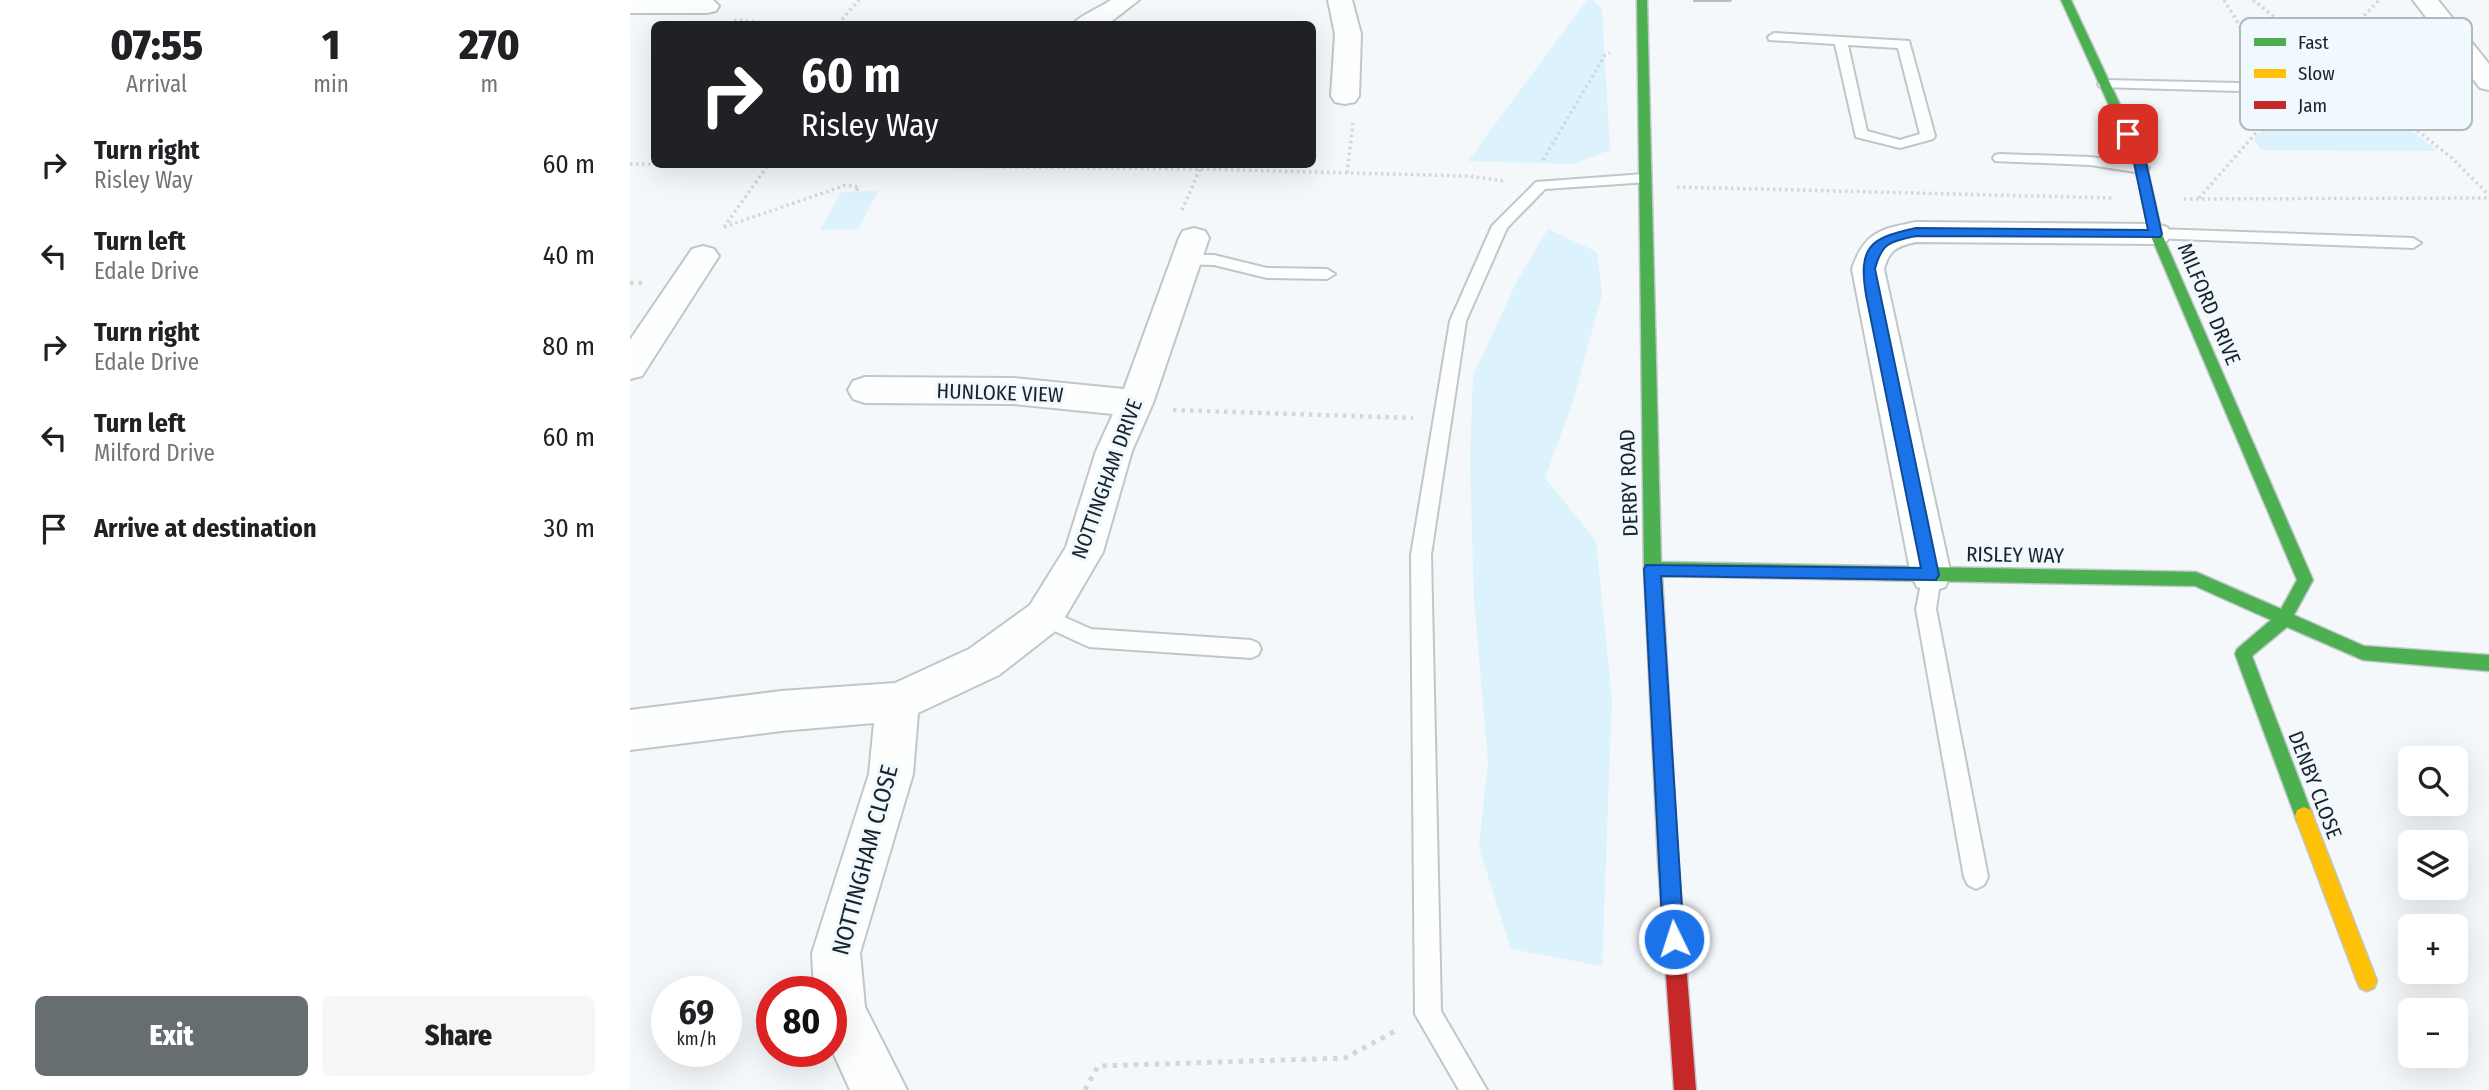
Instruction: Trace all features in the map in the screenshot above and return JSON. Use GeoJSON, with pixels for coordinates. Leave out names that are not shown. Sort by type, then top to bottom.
{"type":"FeatureCollection","features":[{"type":"Feature","properties":{"kind":"main road","name":"DERBY ROAD"},"geometry":{"type":"LineString","coordinates":[[1642,0],[1644,252],[1652,569],[1666,837],[1685,1090]]}},
{"type":"Feature","properties":{"kind":"main road","name":"MILFORD DRIVE"},"geometry":{"type":"LineString","coordinates":[[2066,0],[2142,168],[2156,234],[2305,580],[2283,620]]}},
{"type":"Feature","properties":{"kind":"main road","name":"RISLEY WAY"},"geometry":{"type":"LineString","coordinates":[[1652,569],[2196,579],[2283,620],[2363,653],[2489,663]]}},
{"type":"Feature","properties":{"kind":"main road","name":"DENBY CLOSE"},"geometry":{"type":"LineString","coordinates":[[2283,620],[2243,654],[2367,981]]}},
{"type":"Feature","properties":{"kind":"street"},"geometry":{"type":"LineString","coordinates":[[1094,21],[1127,0]]}},
{"type":"Feature","properties":{"kind":"street"},"geometry":{"type":"LineString","coordinates":[[1340,0],[1345,9],[1347,38],[1345,96]]}},
{"type":"Feature","properties":{"kind":"street"},"geometry":{"type":"LineString","coordinates":[[2425,0],[2439,18]]}},
{"type":"Feature","properties":{"kind":"street"},"geometry":{"type":"LineString","coordinates":[[630,6],[707,6]]}},
{"type":"Feature","properties":{"kind":"street"},"geometry":{"type":"LineString","coordinates":[[2472,60],[2489,82]]}},
{"type":"Feature","properties":{"kind":"street"},"geometry":{"type":"LineString","coordinates":[[1931,575],[1868,269],[1874,249],[1888,238],[1916,232],[2156,234]]}},
{"type":"Feature","properties":{"kind":"street","name":"NOTTINGHAM DRIVE"},"geometry":{"type":"LineString","coordinates":[[630,730],[781,711],[898,702],[984,662],[1044,617],[1084,552],[1114,451],[1134,406],[1190,249]]}},
{"type":"Feature","properties":{"kind":"street"},"geometry":{"type":"LineString","coordinates":[[630,367],[703,257]]}},
{"type":"Feature","properties":{"kind":"street","name":"HUNLOKE VIEW"},"geometry":{"type":"LineString","coordinates":[[865,390],[1014,391],[1134,406]]}},
{"type":"Feature","properties":{"kind":"street","name":"NOTTINGHAM CLOSE"},"geometry":{"type":"LineString","coordinates":[[881,1090],[871,1078],[840,1010],[836,953],[891,774],[898,702]]}},
{"type":"Feature","properties":{"kind":"lane"},"geometry":{"type":"LineString","coordinates":[[1773,37],[1840,39],[1904,44],[1928,136],[1900,144],[1861,134],[1840,39]]}},
{"type":"Feature","properties":{"kind":"lane"},"geometry":{"type":"LineString","coordinates":[[2105,85],[2238,87]]}},
{"type":"Feature","properties":{"kind":"lane"},"geometry":{"type":"LineString","coordinates":[[2000,158],[2090,161],[2142,168]]}},
{"type":"Feature","properties":{"kind":"lane"},"geometry":{"type":"LineString","coordinates":[[1474,1090],[1428,1014],[1420,555],[1458,321],[1500,226],[1541,185],[1644,182]]}},
{"type":"Feature","properties":{"kind":"lane"},"geometry":{"type":"LineString","coordinates":[[2156,234],[2413,243]]}},
{"type":"Feature","properties":{"kind":"lane"},"geometry":{"type":"LineString","coordinates":[[1190,249],[1214,260],[1267,273],[1327,274]]}},
{"type":"Feature","properties":{"kind":"lane"},"geometry":{"type":"LineString","coordinates":[[1931,575],[1926,609],[1976,877]]}},
{"type":"Feature","properties":{"kind":"lane"},"geometry":{"type":"LineString","coordinates":[[1044,617],[1089,638],[1251,649]]}},
{"type":"Feature","properties":{"kind":"path"},"geometry":{"type":"LineString","coordinates":[[841,21],[859,0]]}},
{"type":"Feature","properties":{"kind":"path"},"geometry":{"type":"LineString","coordinates":[[2224,0],[2240,26]]}},
{"type":"Feature","properties":{"kind":"path"},"geometry":{"type":"LineString","coordinates":[[2253,0],[2276,18]]}},
{"type":"Feature","properties":{"kind":"path"},"geometry":{"type":"LineString","coordinates":[[2362,18],[2379,0]]}},
{"type":"Feature","properties":{"kind":"path"},"geometry":{"type":"LineString","coordinates":[[707,6],[733,20],[745,21]]}},
{"type":"Feature","properties":{"kind":"path"},"geometry":{"type":"LineString","coordinates":[[1122,168],[1467,176],[1541,185],[1541,163],[1605,55],[1642,46]]}},
{"type":"Feature","properties":{"kind":"path"},"geometry":{"type":"LineString","coordinates":[[1345,96],[1355,104],[1347,173]]}},
{"type":"Feature","properties":{"kind":"path"},"geometry":{"type":"LineString","coordinates":[[2199,199],[2259,130]]}},
{"type":"Feature","properties":{"kind":"path"},"geometry":{"type":"LineString","coordinates":[[2417,130],[2452,158],[2489,197]]}},
{"type":"Feature","properties":{"kind":"path"},"geometry":{"type":"LineString","coordinates":[[630,164],[651,164]]}},
{"type":"Feature","properties":{"kind":"path"},"geometry":{"type":"LineString","coordinates":[[703,257],[766,168]]}},
{"type":"Feature","properties":{"kind":"path"},"geometry":{"type":"LineString","coordinates":[[1193,183],[1199,169]]}},
{"type":"Feature","properties":{"kind":"path"},"geometry":{"type":"LineString","coordinates":[[1644,182],[2149,199],[2489,197]]}},
{"type":"Feature","properties":{"kind":"path"},"geometry":{"type":"LineString","coordinates":[[724,227],[846,185],[859,187],[855,192]]}},
{"type":"Feature","properties":{"kind":"path"},"geometry":{"type":"LineString","coordinates":[[1134,406],[1441,420]]}},
{"type":"Feature","properties":{"kind":"path"},"geometry":{"type":"LineString","coordinates":[[1085,1090],[1098,1066],[1345,1058],[1428,1014]]}},
{"type":"Feature","properties":{"kind":"shaded area"},"geometry":{"type":"Polygon","coordinates":[[[1587,0],[1593,0],[1602,9],[1610,150],[1573,164],[1468,161],[1587,0]]]}},
{"type":"Feature","properties":{"kind":"shaded area"},"geometry":{"type":"Polygon","coordinates":[[[2263,130],[2411,130],[2438,151],[2261,150],[2254,139],[2263,130]]]}},
{"type":"Feature","properties":{"kind":"shaded area"},"geometry":{"type":"Polygon","coordinates":[[[878,191],[858,229],[820,230],[841,192],[878,191]]]}},
{"type":"Feature","properties":{"kind":"shaded area"},"geometry":{"type":"Polygon","coordinates":[[[1548,229],[1597,252],[1602,295],[1572,404],[1545,478],[1596,541],[1612,699],[1602,966],[1511,949],[1479,848],[1488,761],[1474,600],[1470,461],[1473,376],[1517,281],[1548,229]]]}},
{"type":"Feature","properties":{"kind":"traffic: fast"},"geometry":{"type":"LineString","coordinates":[[1642,0],[1650,499],[1668,860]]}},
{"type":"Feature","properties":{"kind":"traffic: fast"},"geometry":{"type":"LineString","coordinates":[[2066,0],[2139,158],[2156,234],[2305,580],[2283,620],[2243,654],[2304,816]]}},
{"type":"Feature","properties":{"kind":"traffic: fast"},"geometry":{"type":"LineString","coordinates":[[1652,569],[2196,579],[2363,653],[2489,663]]}},
{"type":"Feature","properties":{"kind":"traffic: slow"},"geometry":{"type":"LineString","coordinates":[[2304,816],[2367,981]]}},
{"type":"Feature","properties":{"kind":"traffic: jam"},"geometry":{"type":"LineString","coordinates":[[1668,860],[1685,1090]]}},
{"type":"Feature","properties":{"kind":"route"},"geometry":{"type":"LineString","coordinates":[[1674,939],[1652,569],[1931,575],[1868,269],[1874,249],[1888,238],[1916,232],[2156,234],[2139,158],[2128,134]]}}]}
